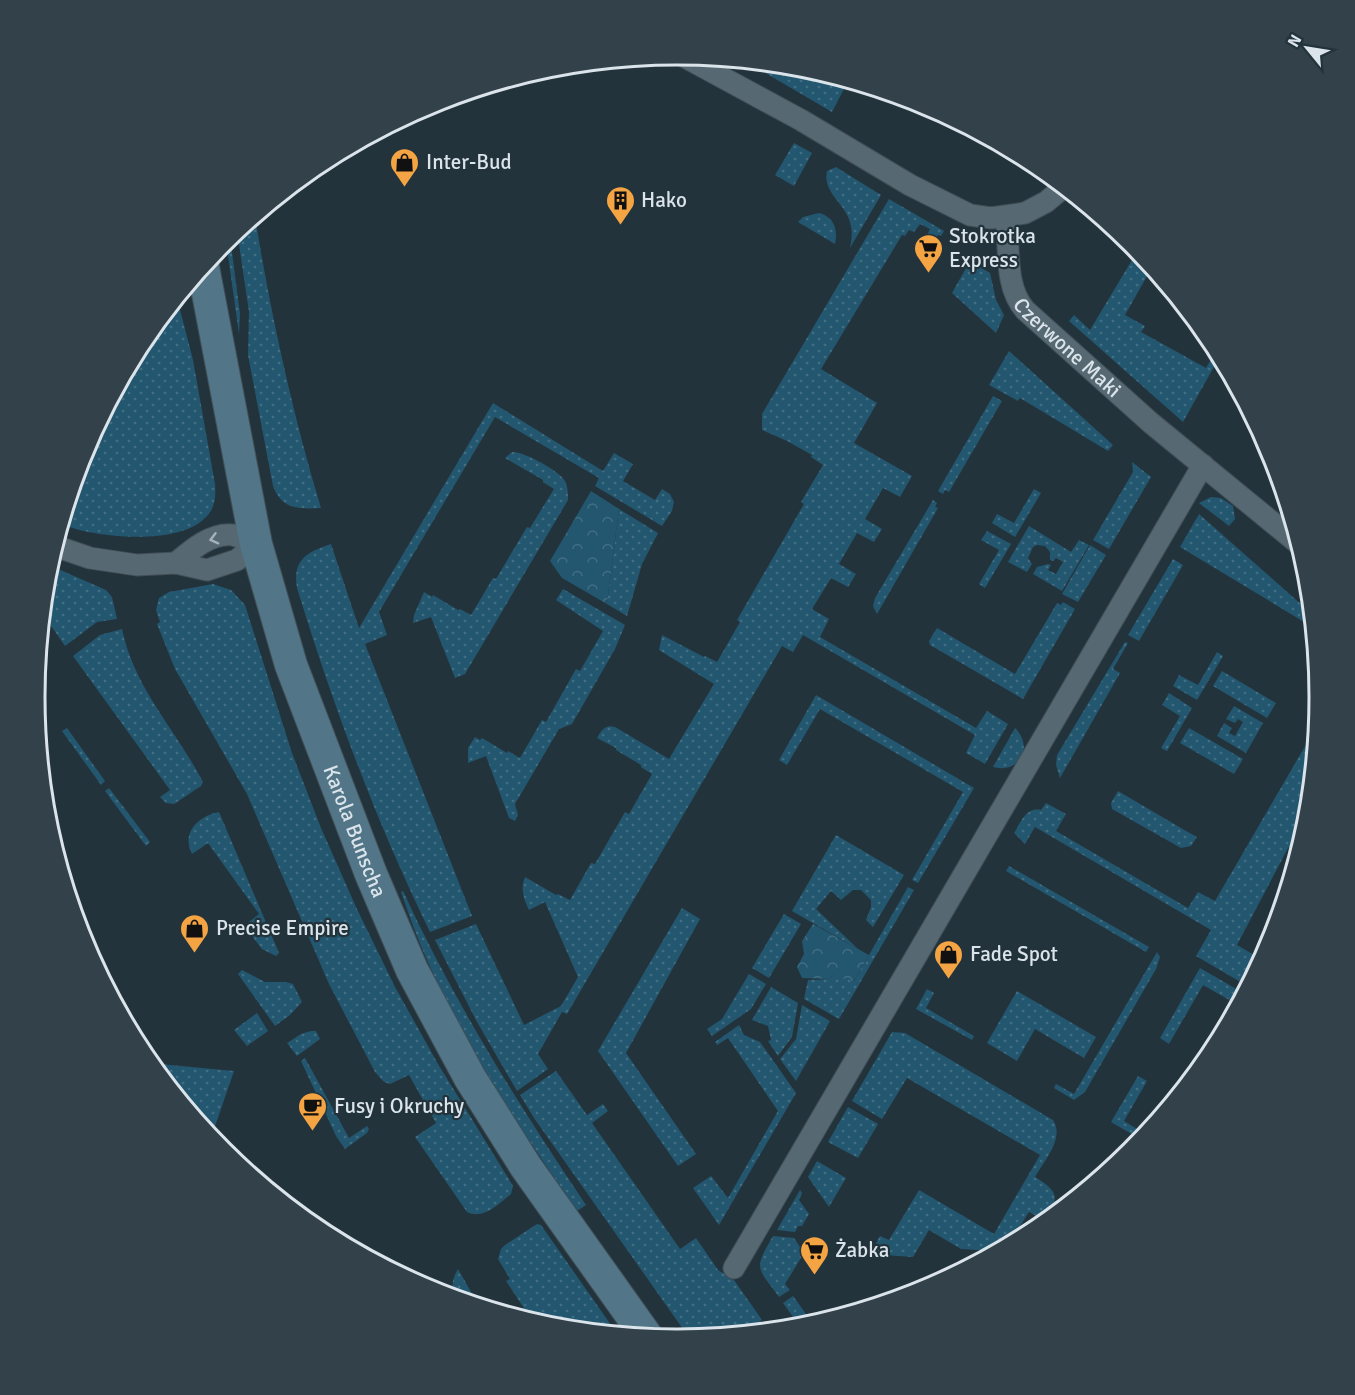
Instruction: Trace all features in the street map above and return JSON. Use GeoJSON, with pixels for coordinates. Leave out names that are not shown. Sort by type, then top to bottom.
{"type":"FeatureCollection","features":[{"type":"Feature","properties":{"kind":"main road","name":"Karola Bunscha"},"geometry":{"type":"LineString","coordinates":[[205,277],[256,544],[291,664],[371,874],[412,970],[449,1040],[502,1130],[641,1329]]}},
{"type":"Feature","properties":{"kind":"street"},"geometry":{"type":"LineString","coordinates":[[700,66],[801,120],[895,177],[955,209],[983,218],[1006,217],[1032,210],[1058,192]]}},
{"type":"Feature","properties":{"kind":"street","name":"Czerwone Maki"},"geometry":{"type":"LineString","coordinates":[[1006,217],[1011,282],[1022,306],[1096,375],[1288,535]]}},
{"type":"Feature","properties":{"kind":"street"},"geometry":{"type":"LineString","coordinates":[[734,1268],[1203,465]]}},
{"type":"Feature","properties":{"kind":"street"},"geometry":{"type":"LineString","coordinates":[[63,549],[90,558],[137,565],[177,563],[207,570],[237,560],[256,544]]}},
{"type":"Feature","properties":{"kind":"green space"},"geometry":{"type":"Polygon","coordinates":[[[760,70],[844,88],[832,112],[760,70]]]}},
{"type":"Feature","properties":{"kind":"green space"},"geometry":{"type":"Polygon","coordinates":[[[794,143],[812,153],[794,186],[775,175],[794,143]]]}},
{"type":"Feature","properties":{"kind":"green space"},"geometry":{"type":"Polygon","coordinates":[[[836,167],[881,195],[850,248],[852,234],[850,222],[827,181],[827,171],[836,167]]]}},
{"type":"Feature","properties":{"kind":"green space"},"geometry":{"type":"Polygon","coordinates":[[[889,199],[944,231],[933,243],[925,239],[930,229],[920,224],[914,232],[909,230],[905,236],[902,235],[821,369],[877,403],[854,443],[912,476],[900,497],[883,488],[865,519],[882,529],[874,542],[857,533],[839,564],[856,574],[848,587],[831,578],[812,609],[829,619],[820,637],[976,728],[987,711],[1008,724],[985,764],[966,753],[975,735],[803,635],[793,652],[782,646],[567,1014],[562,1012],[538,1054],[548,1069],[517,1091],[477,1022],[435,940],[476,924],[524,1025],[561,1006],[578,977],[545,902],[529,910],[523,890],[525,877],[556,895],[570,900],[591,863],[595,864],[625,812],[629,814],[652,774],[616,748],[597,738],[600,732],[606,727],[615,727],[669,759],[714,684],[659,650],[662,635],[717,662],[740,622],[737,620],[804,504],[801,502],[823,465],[811,457],[812,455],[762,430],[762,414],[889,199]]]}},
{"type":"Feature","properties":{"kind":"green space"},"geometry":{"type":"Polygon","coordinates":[[[819,213],[828,217],[834,224],[835,244],[798,222],[803,217],[819,213]]]}},
{"type":"Feature","properties":{"kind":"green space"},"geometry":{"type":"Polygon","coordinates":[[[256,225],[283,363],[321,508],[299,508],[286,504],[273,486],[248,355],[249,312],[239,242],[256,225]]]}},
{"type":"Feature","properties":{"kind":"green space"},"geometry":{"type":"Polygon","coordinates":[[[232,249],[240,314],[239,334],[228,253],[232,249]]]}},
{"type":"Feature","properties":{"kind":"green space"},"geometry":{"type":"Polygon","coordinates":[[[1133,258],[1148,275],[1125,315],[1145,326],[1141,332],[1206,368],[1211,359],[1215,365],[1183,422],[1069,321],[1074,315],[1090,330],[1133,258]]]}},
{"type":"Feature","properties":{"kind":"green space"},"geometry":{"type":"Polygon","coordinates":[[[970,261],[990,273],[996,300],[1004,315],[996,333],[952,293],[970,261]]]}},
{"type":"Feature","properties":{"kind":"green space"},"geometry":{"type":"Polygon","coordinates":[[[180,308],[193,360],[215,484],[213,507],[205,518],[192,527],[176,533],[135,537],[114,536],[69,527],[79,494],[110,418],[152,346],[180,308]]]}},
{"type":"Feature","properties":{"kind":"green space"},"geometry":{"type":"Polygon","coordinates":[[[1009,351],[1113,445],[1108,451],[1020,398],[1018,401],[989,385],[1009,351]]]}},
{"type":"Feature","properties":{"kind":"green space"},"geometry":{"type":"Polygon","coordinates":[[[993,396],[1002,401],[949,492],[945,490],[943,494],[938,491],[993,396]]]}},
{"type":"Feature","properties":{"kind":"green space"},"geometry":{"type":"Polygon","coordinates":[[[493,403],[603,471],[614,453],[633,464],[623,481],[655,500],[662,489],[670,494],[674,502],[672,511],[662,526],[595,486],[599,478],[495,417],[379,612],[387,635],[365,644],[472,916],[430,932],[391,847],[357,763],[326,676],[297,588],[296,578],[299,563],[304,558],[315,550],[331,544],[359,628],[493,403]]]}},
{"type":"Feature","properties":{"kind":"green space"},"geometry":{"type":"Polygon","coordinates":[[[512,452],[532,458],[562,477],[567,486],[568,500],[465,674],[455,678],[431,617],[413,623],[414,615],[424,592],[471,615],[493,578],[496,579],[527,527],[530,528],[554,489],[505,458],[512,452]]]}},
{"type":"Feature","properties":{"kind":"green space"},"geometry":{"type":"Polygon","coordinates":[[[1132,462],[1151,477],[1109,549],[1093,540],[1133,472],[1132,462]]]}},
{"type":"Feature","properties":{"kind":"green space"},"geometry":{"type":"Polygon","coordinates":[[[1034,489],[1041,493],[1015,537],[992,523],[997,514],[1014,523],[1034,489]]]}},
{"type":"Feature","properties":{"kind":"green space"},"geometry":{"type":"Polygon","coordinates":[[[591,491],[619,509],[607,604],[562,578],[550,561],[591,491]]]}},
{"type":"Feature","properties":{"kind":"green space"},"geometry":{"type":"Polygon","coordinates":[[[1211,497],[1221,498],[1233,506],[1235,519],[1229,526],[1199,503],[1211,497]]]}},
{"type":"Feature","properties":{"kind":"green space"},"geometry":{"type":"Polygon","coordinates":[[[933,500],[937,503],[935,507],[938,508],[877,614],[873,606],[875,598],[933,500]]]}},
{"type":"Feature","properties":{"kind":"green space"},"geometry":{"type":"Polygon","coordinates":[[[619,509],[658,533],[642,564],[627,616],[607,604],[619,509]]]}},
{"type":"Feature","properties":{"kind":"green space"},"geometry":{"type":"Polygon","coordinates":[[[1199,514],[1304,607],[1306,623],[1180,547],[1199,514]]]}},
{"type":"Feature","properties":{"kind":"green space"},"geometry":{"type":"Polygon","coordinates":[[[1029,526],[1071,552],[1079,540],[1089,545],[1062,591],[1033,574],[1037,567],[1048,564],[1051,565],[1048,570],[1056,574],[1063,562],[1056,558],[1053,561],[1050,560],[1050,552],[1045,546],[1033,547],[1028,558],[1032,564],[1027,572],[1008,562],[1029,526]]]}},
{"type":"Feature","properties":{"kind":"green space"},"geometry":{"type":"Polygon","coordinates":[[[987,531],[1011,544],[985,588],[979,584],[999,550],[981,540],[987,531]]]}},
{"type":"Feature","properties":{"kind":"green space"},"geometry":{"type":"Polygon","coordinates":[[[1090,545],[1106,555],[1078,602],[1062,594],[1090,545]]]}},
{"type":"Feature","properties":{"kind":"green space"},"geometry":{"type":"Polygon","coordinates":[[[1173,559],[1183,565],[1139,641],[1128,635],[1173,559]]]}},
{"type":"Feature","properties":{"kind":"green space"},"geometry":{"type":"Polygon","coordinates":[[[58,569],[106,590],[112,597],[117,619],[97,622],[65,646],[49,623],[58,569]]]}},
{"type":"Feature","properties":{"kind":"green space"},"geometry":{"type":"Polygon","coordinates":[[[213,584],[231,590],[245,605],[292,753],[321,828],[356,907],[395,987],[438,1064],[513,1186],[511,1194],[485,1212],[473,1214],[467,1212],[415,1137],[436,1123],[409,1075],[390,1084],[384,1082],[375,1072],[329,984],[247,794],[175,669],[157,624],[160,622],[156,610],[159,598],[169,592],[213,584]]]}},
{"type":"Feature","properties":{"kind":"green space"},"geometry":{"type":"Polygon","coordinates":[[[563,589],[625,625],[615,649],[572,724],[559,729],[515,804],[518,815],[515,821],[509,818],[486,756],[468,763],[468,748],[475,737],[480,740],[482,738],[520,758],[542,720],[546,722],[576,669],[580,671],[603,631],[556,600],[563,589]]]}},
{"type":"Feature","properties":{"kind":"green space"},"geometry":{"type":"Polygon","coordinates":[[[1063,602],[1075,609],[1023,699],[930,645],[929,641],[937,628],[1015,674],[1057,603],[1061,605],[1063,602]]]}},
{"type":"Feature","properties":{"kind":"green space"},"geometry":{"type":"Polygon","coordinates":[[[122,629],[128,650],[146,690],[203,782],[201,786],[174,804],[166,803],[160,797],[170,790],[73,656],[100,635],[122,629]]]}},
{"type":"Feature","properties":{"kind":"green space"},"geometry":{"type":"Polygon","coordinates":[[[1125,642],[1128,643],[1113,669],[1120,673],[1060,778],[1056,765],[1057,755],[1125,642]]]}},
{"type":"Feature","properties":{"kind":"green space"},"geometry":{"type":"Polygon","coordinates":[[[1217,652],[1223,656],[1197,700],[1173,686],[1179,675],[1198,685],[1217,652]]]}},
{"type":"Feature","properties":{"kind":"green space"},"geometry":{"type":"Polygon","coordinates":[[[1222,671],[1276,703],[1267,718],[1213,686],[1222,671]]]}},
{"type":"Feature","properties":{"kind":"green space"},"geometry":{"type":"Polygon","coordinates":[[[1169,693],[1192,708],[1167,751],[1161,748],[1180,716],[1162,705],[1169,693]]]}},
{"type":"Feature","properties":{"kind":"green space"},"geometry":{"type":"Polygon","coordinates":[[[816,695],[974,788],[918,883],[912,880],[963,792],[820,709],[787,765],[779,760],[816,695]]]}},
{"type":"Feature","properties":{"kind":"green space"},"geometry":{"type":"Polygon","coordinates":[[[1234,706],[1263,723],[1246,753],[1217,736],[1224,723],[1232,728],[1229,733],[1235,736],[1243,722],[1238,719],[1235,723],[1226,719],[1234,706]]]}},
{"type":"Feature","properties":{"kind":"green space"},"geometry":{"type":"Polygon","coordinates":[[[67,728],[105,781],[101,785],[62,731],[67,728]]]}},
{"type":"Feature","properties":{"kind":"green space"},"geometry":{"type":"Polygon","coordinates":[[[1015,728],[1021,735],[1023,743],[1024,751],[1021,757],[1011,767],[993,767],[1015,728]]]}},
{"type":"Feature","properties":{"kind":"green space"},"geometry":{"type":"Polygon","coordinates":[[[1189,728],[1243,759],[1234,774],[1180,743],[1189,728]]]}},
{"type":"Feature","properties":{"kind":"green space"},"geometry":{"type":"Polygon","coordinates":[[[1309,740],[1305,780],[1292,845],[1288,848],[1237,945],[1255,955],[1242,983],[1196,956],[1211,930],[1035,827],[1025,844],[1014,833],[1028,813],[1041,810],[1046,803],[1066,814],[1056,831],[1188,908],[1198,892],[1215,901],[1309,740]]]}},
{"type":"Feature","properties":{"kind":"green space"},"geometry":{"type":"Polygon","coordinates":[[[109,788],[150,842],[146,846],[105,791],[109,788]]]}},
{"type":"Feature","properties":{"kind":"green space"},"geometry":{"type":"Polygon","coordinates":[[[1118,791],[1197,837],[1191,846],[1181,848],[1112,809],[1111,803],[1118,791]]]}},
{"type":"Feature","properties":{"kind":"green space"},"geometry":{"type":"Polygon","coordinates":[[[219,812],[279,953],[276,956],[262,949],[244,926],[259,914],[208,843],[192,854],[189,846],[190,833],[204,817],[219,812]]]}},
{"type":"Feature","properties":{"kind":"green space"},"geometry":{"type":"Polygon","coordinates":[[[836,835],[904,875],[873,927],[866,920],[871,900],[861,890],[853,890],[841,900],[831,891],[816,909],[858,949],[792,911],[836,835]]]}},
{"type":"Feature","properties":{"kind":"green space"},"geometry":{"type":"Polygon","coordinates":[[[1009,866],[1149,947],[1146,952],[1006,871],[1009,866]]]}},
{"type":"Feature","properties":{"kind":"green space"},"geometry":{"type":"Polygon","coordinates":[[[908,887],[914,890],[839,1019],[804,999],[808,980],[829,979],[834,974],[840,974],[854,981],[908,887]]]}},
{"type":"Feature","properties":{"kind":"green space"},"geometry":{"type":"Polygon","coordinates":[[[403,891],[444,973],[488,1052],[586,1205],[577,1211],[516,1120],[459,1026],[423,952],[401,892],[403,891]]]}},
{"type":"Feature","properties":{"kind":"green space"},"geometry":{"type":"Polygon","coordinates":[[[682,908],[700,919],[626,1053],[696,1154],[678,1166],[598,1051],[682,908]]]}},
{"type":"Feature","properties":{"kind":"green space"},"geometry":{"type":"Polygon","coordinates":[[[784,914],[801,924],[769,978],[752,968],[784,914]]]}},
{"type":"Feature","properties":{"kind":"green space"},"geometry":{"type":"Polygon","coordinates":[[[813,924],[869,955],[854,981],[844,979],[840,974],[834,974],[829,979],[802,978],[797,967],[804,954],[802,941],[813,924]]]}},
{"type":"Feature","properties":{"kind":"green space"},"geometry":{"type":"Polygon","coordinates":[[[1157,952],[1160,957],[1156,969],[1085,1092],[1074,1100],[1054,1088],[1056,1084],[1074,1094],[1157,952]]]}},
{"type":"Feature","properties":{"kind":"green space"},"geometry":{"type":"Polygon","coordinates":[[[1200,968],[1238,990],[1232,1001],[1203,985],[1169,1044],[1160,1038],[1200,968]]]}},
{"type":"Feature","properties":{"kind":"green space"},"geometry":{"type":"Polygon","coordinates":[[[242,970],[265,982],[293,984],[302,1002],[275,1026],[238,974],[242,970]]]}},
{"type":"Feature","properties":{"kind":"green space"},"geometry":{"type":"Polygon","coordinates":[[[749,974],[766,984],[751,1009],[712,1036],[707,1029],[722,1019],[749,974]]]}},
{"type":"Feature","properties":{"kind":"green space"},"geometry":{"type":"Polygon","coordinates":[[[771,987],[798,1003],[792,1037],[778,1056],[768,1041],[771,1040],[768,1026],[752,1020],[771,987]]]}},
{"type":"Feature","properties":{"kind":"green space"},"geometry":{"type":"Polygon","coordinates":[[[927,989],[934,993],[926,1008],[974,1036],[972,1040],[916,1009],[927,989]]]}},
{"type":"Feature","properties":{"kind":"green space"},"geometry":{"type":"Polygon","coordinates":[[[1017,991],[1096,1037],[1084,1058],[1035,1029],[1017,1061],[987,1043],[1017,991]]]}},
{"type":"Feature","properties":{"kind":"green space"},"geometry":{"type":"Polygon","coordinates":[[[802,1005],[830,1021],[796,1081],[780,1059],[796,1039],[802,1005]]]}},
{"type":"Feature","properties":{"kind":"green space"},"geometry":{"type":"Polygon","coordinates":[[[257,1013],[268,1031],[247,1046],[234,1030],[257,1013]]]}},
{"type":"Feature","properties":{"kind":"green space"},"geometry":{"type":"Polygon","coordinates":[[[739,1025],[744,1035],[760,1042],[796,1093],[719,1225],[693,1188],[711,1176],[728,1198],[778,1111],[728,1038],[717,1045],[715,1042],[739,1025]]]}},
{"type":"Feature","properties":{"kind":"green space"},"geometry":{"type":"Polygon","coordinates":[[[311,1031],[316,1031],[320,1039],[297,1056],[287,1043],[311,1031]]]}},
{"type":"Feature","properties":{"kind":"green space"},"geometry":{"type":"Polygon","coordinates":[[[892,1032],[905,1033],[1053,1120],[1057,1134],[1055,1142],[1035,1177],[1052,1191],[1055,1200],[1053,1206],[1038,1217],[1029,1212],[1018,1230],[1011,1234],[1009,1233],[1006,1238],[984,1250],[961,1249],[929,1230],[913,1257],[870,1254],[880,1236],[889,1240],[919,1190],[994,1234],[1040,1155],[907,1078],[882,1119],[852,1101],[892,1032]]]}},
{"type":"Feature","properties":{"kind":"green space"},"geometry":{"type":"Polygon","coordinates":[[[305,1058],[349,1138],[367,1126],[369,1129],[345,1149],[336,1136],[301,1061],[305,1058]]]}},
{"type":"Feature","properties":{"kind":"green space"},"geometry":{"type":"Polygon","coordinates":[[[163,1064],[234,1071],[214,1128],[163,1064]]]}},
{"type":"Feature","properties":{"kind":"green space"},"geometry":{"type":"Polygon","coordinates":[[[556,1071],[587,1115],[603,1104],[608,1111],[592,1123],[680,1249],[696,1238],[718,1270],[734,1280],[762,1320],[754,1326],[684,1330],[520,1095],[556,1071]]]}},
{"type":"Feature","properties":{"kind":"green space"},"geometry":{"type":"Polygon","coordinates":[[[1138,1076],[1147,1081],[1124,1121],[1139,1130],[1134,1135],[1111,1122],[1138,1076]]]}},
{"type":"Feature","properties":{"kind":"green space"},"geometry":{"type":"Polygon","coordinates":[[[848,1107],[878,1124],[858,1158],[828,1142],[848,1107]]]}},
{"type":"Feature","properties":{"kind":"green space"},"geometry":{"type":"Polygon","coordinates":[[[817,1161],[846,1178],[829,1207],[808,1177],[817,1161]]]}},
{"type":"Feature","properties":{"kind":"green space"},"geometry":{"type":"Polygon","coordinates":[[[800,1190],[802,1193],[799,1200],[809,1214],[802,1226],[798,1226],[795,1232],[777,1230],[800,1190]]]}},
{"type":"Feature","properties":{"kind":"green space"},"geometry":{"type":"Polygon","coordinates":[[[537,1224],[541,1225],[612,1327],[554,1318],[526,1311],[506,1281],[510,1279],[498,1259],[505,1245],[537,1224]]]}},
{"type":"Feature","properties":{"kind":"green space"},"geometry":{"type":"Polygon","coordinates":[[[773,1236],[794,1238],[804,1253],[785,1284],[790,1290],[779,1297],[760,1268],[762,1256],[773,1236]]]}},
{"type":"Feature","properties":{"kind":"green space"},"geometry":{"type":"Polygon","coordinates":[[[458,1269],[473,1296],[453,1288],[454,1277],[458,1269]]]}},
{"type":"Feature","properties":{"kind":"green space"},"geometry":{"type":"Polygon","coordinates":[[[793,1296],[808,1316],[795,1319],[783,1303],[793,1296]]]}},
{"type":"Feature","properties":{"kind":"place","name":"Inter-Bud"},"geometry":{"type":"Point","coordinates":[405,188]}},
{"type":"Feature","properties":{"kind":"place","name":"Hako"},"geometry":{"type":"Point","coordinates":[620,226]}},
{"type":"Feature","properties":{"kind":"place","name":"Stokrotka Express"},"geometry":{"type":"Point","coordinates":[928,274]}},
{"type":"Feature","properties":{"kind":"place","name":"Precise Empire"},"geometry":{"type":"Point","coordinates":[195,954]}},
{"type":"Feature","properties":{"kind":"place","name":"Fade Spot"},"geometry":{"type":"Point","coordinates":[949,980]}},
{"type":"Feature","properties":{"kind":"place","name":"Fusy i Okruchy"},"geometry":{"type":"Point","coordinates":[313,1132]}},
{"type":"Feature","properties":{"kind":"place","name":"Żabka"},"geometry":{"type":"Point","coordinates":[814,1276]}}]}
